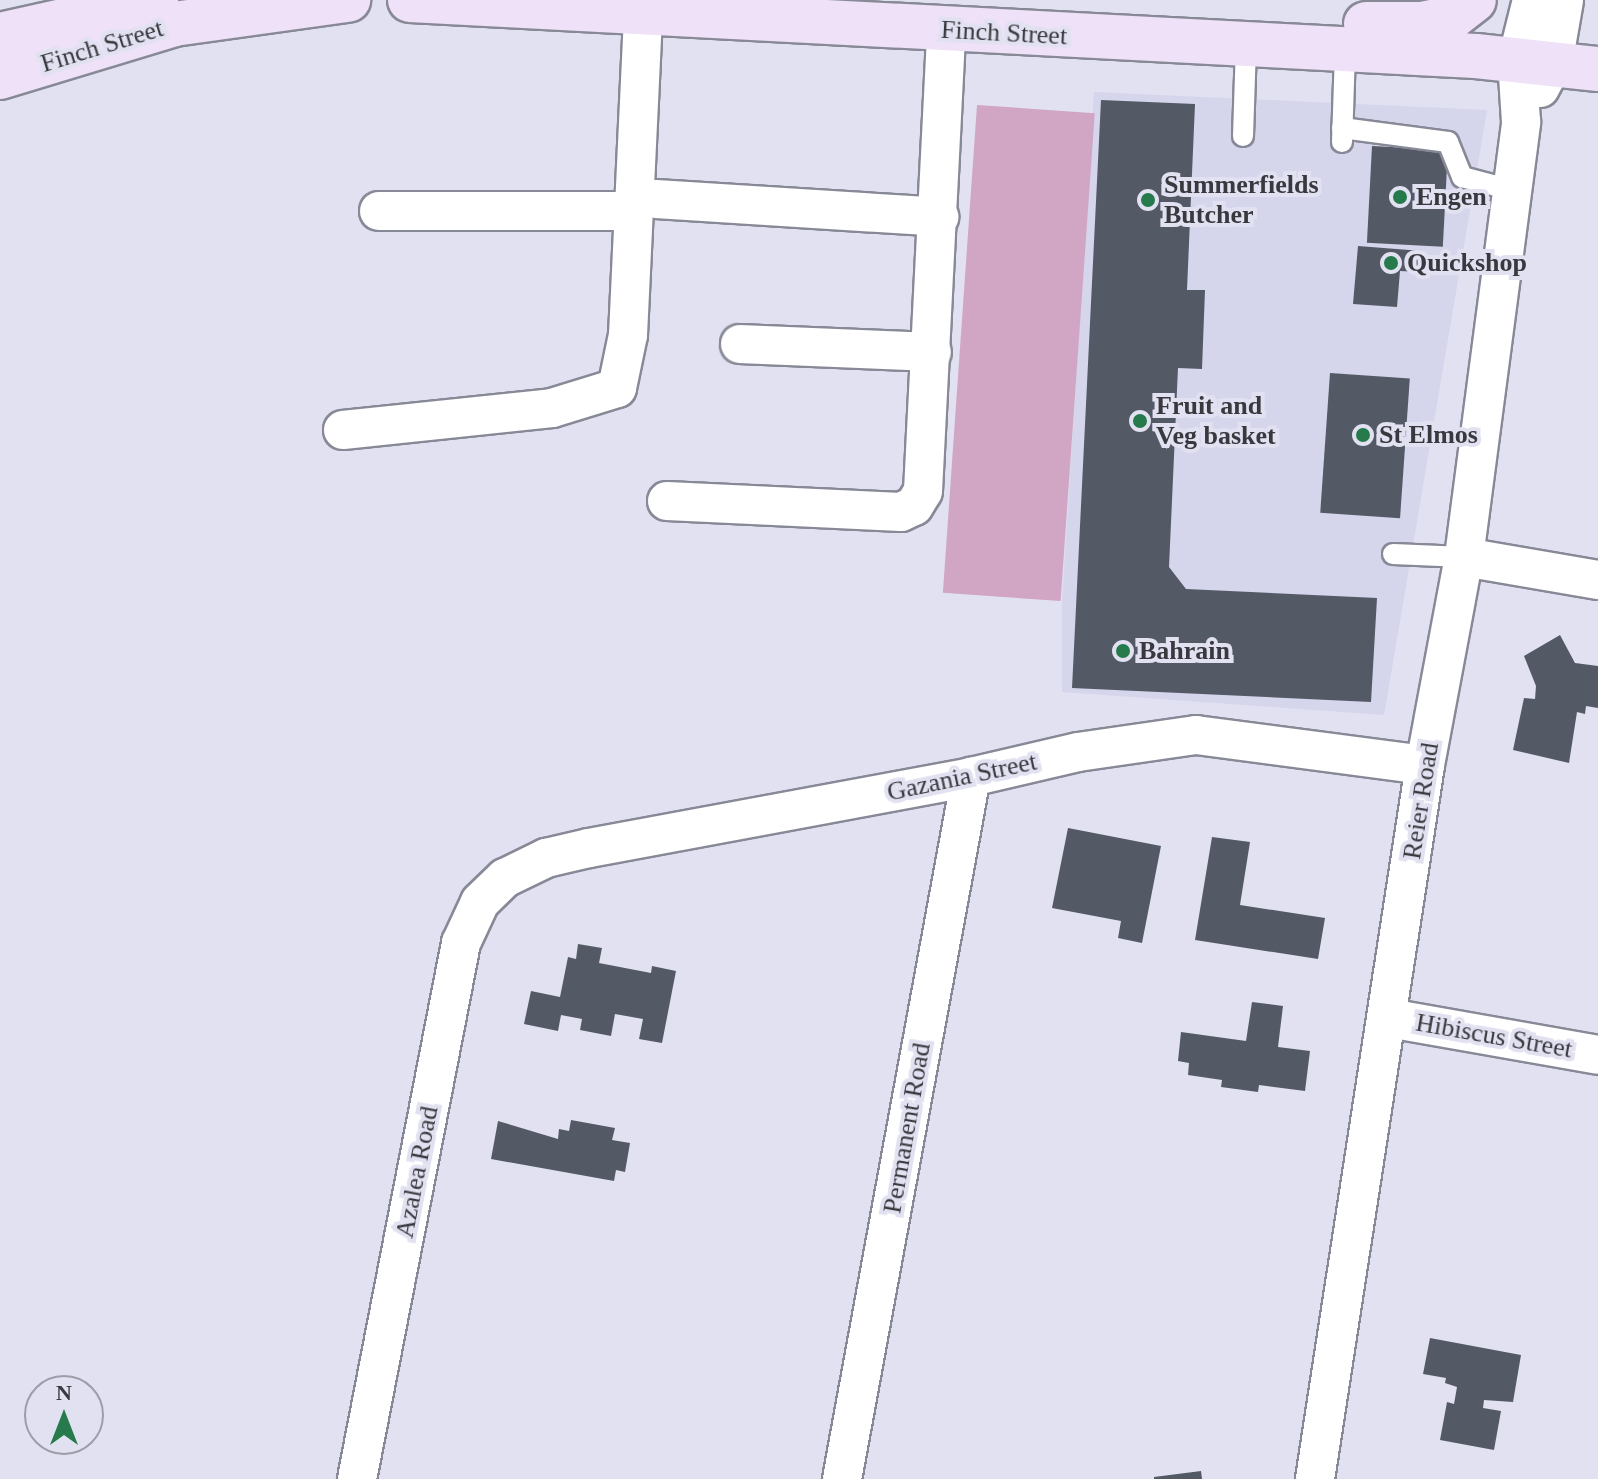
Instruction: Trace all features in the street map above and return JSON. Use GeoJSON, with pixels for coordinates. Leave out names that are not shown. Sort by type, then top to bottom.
{"type":"FeatureCollection","features":[{"type":"Feature","properties":{"kind":"street"},"geometry":{"type":"LineString","coordinates":[[0,17],[48,0]]}},
{"type":"Feature","properties":{"kind":"street","name":"Finch Street"},"geometry":{"type":"LineString","coordinates":[[0,35],[156,0]]}},
{"type":"Feature","properties":{"kind":"street","name":"Finch Street"},"geometry":{"type":"LineString","coordinates":[[410,0],[643,14],[867,13],[946,31],[1535,62],[1598,69]]}},
{"type":"Feature","properties":{"kind":"street"},"geometry":{"type":"LineString","coordinates":[[1112,39],[1247,24],[1421,24],[1451,18],[1474,0]]}},
{"type":"Feature","properties":{"kind":"street","name":"Reier Road"},"geometry":{"type":"LineString","coordinates":[[1532,0],[1535,62]]}},
{"type":"Feature","properties":{"kind":"street","name":"Reier Road"},"geometry":{"type":"LineString","coordinates":[[1315,1479],[1389,1018],[1425,765],[1464,557],[1521,122],[1535,62],[1564,0]]}},
{"type":"Feature","properties":{"kind":"street","name":"Finch Street"},"geometry":{"type":"LineString","coordinates":[[0,77],[174,24],[336,1]]}},
{"type":"Feature","properties":{"kind":"street"},"geometry":{"type":"LineString","coordinates":[[343,430],[552,408],[617,388],[628,335],[645,205],[643,14]]}},
{"type":"Feature","properties":{"kind":"street"},"geometry":{"type":"LineString","coordinates":[[667,501],[883,513],[914,506],[923,491],[946,31]]}},
{"type":"Feature","properties":{"kind":"street"},"geometry":{"type":"LineString","coordinates":[[379,211],[645,205],[939,217]]}},
{"type":"Feature","properties":{"kind":"street"},"geometry":{"type":"LineString","coordinates":[[740,344],[932,352]]}},
{"type":"Feature","properties":{"kind":"street"},"geometry":{"type":"LineString","coordinates":[[1464,557],[1598,580]]}},
{"type":"Feature","properties":{"kind":"street","name":"Gazania Street"},"geometry":{"type":"LineString","coordinates":[[505,878],[546,858],[589,848],[971,777],[1078,752],[1196,735],[1425,765]]}},
{"type":"Feature","properties":{"kind":"street","name":"Permanent Road"},"geometry":{"type":"LineString","coordinates":[[842,1479],[971,777]]}},
{"type":"Feature","properties":{"kind":"street","name":"Azalea Road"},"geometry":{"type":"LineString","coordinates":[[357,1479],[461,943],[480,902],[505,878]]}},
{"type":"Feature","properties":{"kind":"street","name":"Hibiscus Street"},"geometry":{"type":"LineString","coordinates":[[1389,1018],[1598,1055]]}},
{"type":"Feature","properties":{"kind":"lane"},"geometry":{"type":"LineString","coordinates":[[1243,136],[1246,47]]}},
{"type":"Feature","properties":{"kind":"lane"},"geometry":{"type":"LineString","coordinates":[[1345,52],[1342,135],[1448,142],[1462,177],[1512,190]]}},
{"type":"Feature","properties":{"kind":"lane"},"geometry":{"type":"LineString","coordinates":[[1393,554],[1464,557]]}},
{"type":"Feature","properties":{"kind":"shaded area"},"geometry":{"type":"Polygon","coordinates":[[[1094,92],[1487,110],[1384,715],[1062,692],[1062,601],[1094,92]]]}},
{"type":"Feature","properties":{"kind":"shaded area"},"geometry":{"type":"Polygon","coordinates":[[[977,105],[1095,113],[1061,601],[943,593],[977,105]]]}},
{"type":"Feature","properties":{"kind":"building"},"geometry":{"type":"Polygon","coordinates":[[[1101,100],[1195,104],[1187,290],[1205,290],[1202,369],[1178,368],[1169,567],[1186,589],[1377,598],[1371,702],[1072,688],[1101,100]]]}},
{"type":"Feature","properties":{"kind":"building"},"geometry":{"type":"Polygon","coordinates":[[[1372,146],[1448,150],[1443,247],[1367,243],[1372,146]]]}},
{"type":"Feature","properties":{"kind":"building"},"geometry":{"type":"Polygon","coordinates":[[[1358,246],[1422,251],[1420,272],[1400,271],[1397,307],[1353,304],[1358,246]]]}},
{"type":"Feature","properties":{"kind":"building"},"geometry":{"type":"Polygon","coordinates":[[[1330,373],[1410,379],[1400,518],[1320,513],[1330,373]]]}},
{"type":"Feature","properties":{"kind":"building"},"geometry":{"type":"Polygon","coordinates":[[[1560,635],[1575,663],[1598,666],[1598,708],[1586,706],[1585,714],[1577,712],[1569,763],[1513,750],[1524,698],[1535,699],[1536,686],[1524,656],[1560,635]]]}},
{"type":"Feature","properties":{"kind":"building"},"geometry":{"type":"Polygon","coordinates":[[[1068,828],[1161,846],[1142,943],[1118,938],[1121,921],[1052,908],[1068,828]]]}},
{"type":"Feature","properties":{"kind":"building"},"geometry":{"type":"Polygon","coordinates":[[[1212,837],[1250,842],[1240,905],[1325,918],[1318,959],[1195,940],[1212,837]]]}},
{"type":"Feature","properties":{"kind":"building"},"geometry":{"type":"Polygon","coordinates":[[[578,944],[602,948],[599,963],[651,973],[652,966],[676,971],[662,1043],[639,1039],[643,1019],[615,1014],[611,1036],[580,1030],[582,1019],[561,1015],[558,1031],[524,1024],[531,991],[560,997],[568,957],[576,959],[578,944]]]}},
{"type":"Feature","properties":{"kind":"building"},"geometry":{"type":"Polygon","coordinates":[[[1252,1002],[1283,1006],[1278,1047],[1310,1051],[1305,1091],[1259,1085],[1258,1092],[1221,1087],[1222,1080],[1188,1075],[1189,1063],[1178,1061],[1181,1032],[1246,1041],[1252,1002]]]}},
{"type":"Feature","properties":{"kind":"building"},"geometry":{"type":"Polygon","coordinates":[[[571,1120],[615,1128],[612,1140],[630,1143],[625,1172],[616,1170],[614,1181],[491,1159],[498,1121],[558,1139],[559,1129],[569,1131],[571,1120]]]}},
{"type":"Feature","properties":{"kind":"building"},"geometry":{"type":"Polygon","coordinates":[[[1430,1338],[1521,1355],[1513,1402],[1484,1400],[1483,1408],[1501,1411],[1494,1450],[1440,1440],[1447,1402],[1454,1404],[1457,1387],[1445,1383],[1446,1378],[1423,1374],[1430,1338]]]}},
{"type":"Feature","properties":{"kind":"building"},"geometry":{"type":"Polygon","coordinates":[[[1201,1471],[1202,1479],[1154,1479],[1154,1477],[1201,1471]]]}},
{"type":"Feature","properties":{"kind":"place","name":"Engen"},"geometry":{"type":"Point","coordinates":[1400,197]}},
{"type":"Feature","properties":{"kind":"place","name":"Summerfields Butcher"},"geometry":{"type":"Point","coordinates":[1148,200]}},
{"type":"Feature","properties":{"kind":"place","name":"Quickshop"},"geometry":{"type":"Point","coordinates":[1391,263]}},
{"type":"Feature","properties":{"kind":"place","name":"Fruit and Veg basket"},"geometry":{"type":"Point","coordinates":[1140,421]}},
{"type":"Feature","properties":{"kind":"place","name":"St Elmos"},"geometry":{"type":"Point","coordinates":[1363,435]}},
{"type":"Feature","properties":{"kind":"place","name":"Bahrain"},"geometry":{"type":"Point","coordinates":[1123,651]}}]}
